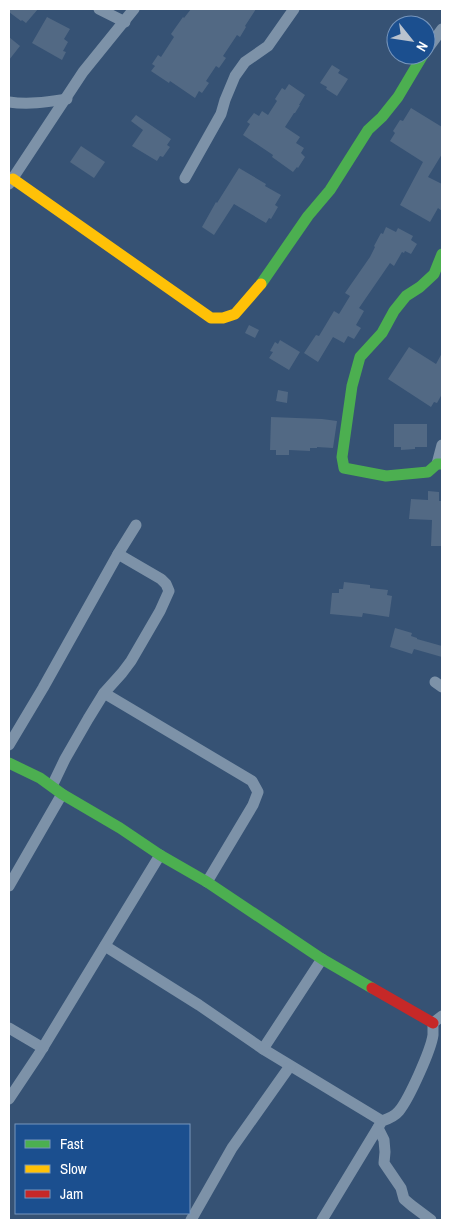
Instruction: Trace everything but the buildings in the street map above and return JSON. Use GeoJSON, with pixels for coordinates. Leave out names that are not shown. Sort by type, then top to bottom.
{"type":"FeatureCollection","features":[{"type":"Feature","properties":{"kind":"street"},"geometry":{"type":"LineString","coordinates":[[99,9],[125,22]]}},
{"type":"Feature","properties":{"kind":"street"},"geometry":{"type":"LineString","coordinates":[[134,9],[83,72],[11,182],[212,318],[223,318],[235,314],[257,290],[308,216],[330,190],[368,130],[382,118],[398,97],[417,65]]}},
{"type":"Feature","properties":{"kind":"street"},"geometry":{"type":"LineString","coordinates":[[184,178],[221,114],[235,76],[245,62],[268,46],[294,9]]}},
{"type":"Feature","properties":{"kind":"street"},"geometry":{"type":"LineString","coordinates":[[9,102],[22,104],[39,103],[67,98]]}},
{"type":"Feature","properties":{"kind":"street"},"geometry":{"type":"LineString","coordinates":[[442,254],[438,277],[406,296],[394,311],[382,333],[360,357],[352,386],[342,457],[344,468],[386,476],[415,474],[428,472],[440,464],[442,445]]}},
{"type":"Feature","properties":{"kind":"street"},"geometry":{"type":"LineString","coordinates":[[9,745],[136,525]]}},
{"type":"Feature","properties":{"kind":"street"},"geometry":{"type":"LineString","coordinates":[[52,786],[65,759],[104,693],[131,661],[160,610],[168,591],[166,584],[161,579],[118,554]]}},
{"type":"Feature","properties":{"kind":"street"},"geometry":{"type":"LineString","coordinates":[[104,693],[252,781],[258,792],[253,805],[208,882]]}},
{"type":"Feature","properties":{"kind":"street"},"geometry":{"type":"LineString","coordinates":[[9,763],[40,778],[62,794],[112,823],[160,855],[208,882],[322,959],[438,1020],[429,1050],[412,1089],[399,1112],[380,1125],[322,1220]]}},
{"type":"Feature","properties":{"kind":"street"},"geometry":{"type":"LineString","coordinates":[[9,886],[62,794]]}},
{"type":"Feature","properties":{"kind":"street"},"geometry":{"type":"LineString","coordinates":[[9,1099],[43,1048],[160,855]]}},
{"type":"Feature","properties":{"kind":"street"},"geometry":{"type":"LineString","coordinates":[[105,946],[199,1005],[380,1125],[384,1140],[384,1163],[400,1188],[404,1199],[431,1220]]}},
{"type":"Feature","properties":{"kind":"street"},"geometry":{"type":"LineString","coordinates":[[263,1049],[322,959]]}},
{"type":"Feature","properties":{"kind":"street"},"geometry":{"type":"LineString","coordinates":[[9,1028],[43,1048]]}},
{"type":"Feature","properties":{"kind":"street"},"geometry":{"type":"LineString","coordinates":[[191,1220],[232,1148],[290,1066]]}},
{"type":"Feature","properties":{"kind":"traffic: fast"},"geometry":{"type":"LineString","coordinates":[[261,284],[308,216],[330,190],[368,130],[382,117],[398,97],[417,65]]}},
{"type":"Feature","properties":{"kind":"traffic: fast"},"geometry":{"type":"LineString","coordinates":[[442,254],[434,274],[420,287],[406,296],[394,311],[382,333],[360,357],[352,386],[342,457],[344,468],[386,476],[428,472],[437,464],[442,464]]}},
{"type":"Feature","properties":{"kind":"traffic: fast"},"geometry":{"type":"LineString","coordinates":[[9,763],[40,778],[62,794],[207,882],[322,959],[372,988]]}},
{"type":"Feature","properties":{"kind":"traffic: slow"},"geometry":{"type":"LineString","coordinates":[[13,179],[211,318],[223,318],[235,314],[261,284]]}},
{"type":"Feature","properties":{"kind":"traffic: jam"},"geometry":{"type":"LineString","coordinates":[[372,988],[433,1023]]}}]}
